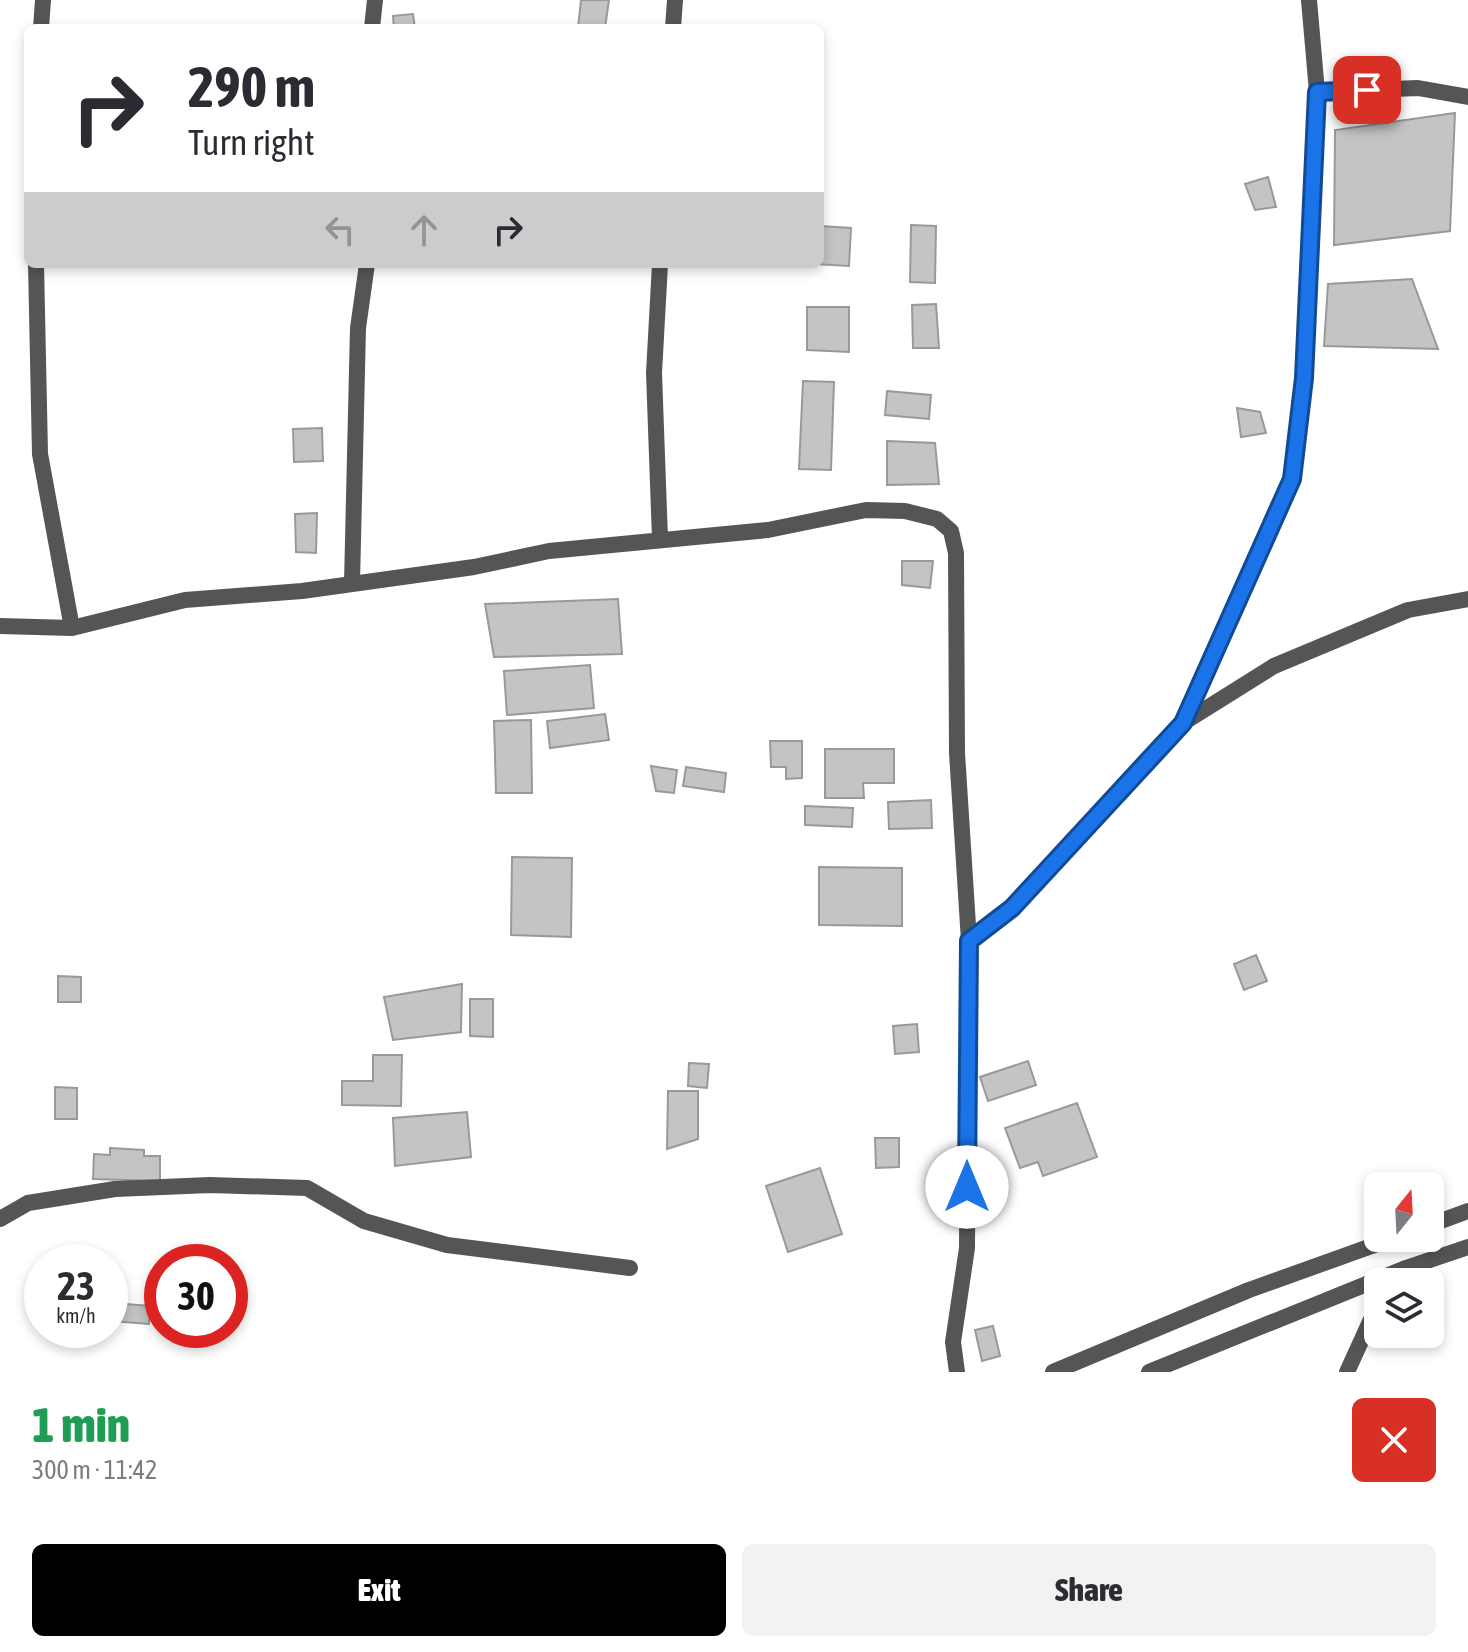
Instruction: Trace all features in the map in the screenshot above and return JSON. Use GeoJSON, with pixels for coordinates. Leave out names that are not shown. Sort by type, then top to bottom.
{"type":"FeatureCollection","features":[{"type":"Feature","properties":{"kind":"street"},"geometry":{"type":"LineString","coordinates":[[41,24],[43,0]]}},
{"type":"Feature","properties":{"kind":"street"},"geometry":{"type":"LineString","coordinates":[[372,24],[375,0]]}},
{"type":"Feature","properties":{"kind":"street"},"geometry":{"type":"LineString","coordinates":[[673,24],[675,0]]}},
{"type":"Feature","properties":{"kind":"street"},"geometry":{"type":"LineString","coordinates":[[1183,723],[1292,479],[1304,378],[1317,92],[1309,0]]}},
{"type":"Feature","properties":{"kind":"street"},"geometry":{"type":"LineString","coordinates":[[1317,92],[1418,88],[1468,97]]}},
{"type":"Feature","properties":{"kind":"street"},"geometry":{"type":"LineString","coordinates":[[36,268],[40,454],[72,628]]}},
{"type":"Feature","properties":{"kind":"street"},"geometry":{"type":"LineString","coordinates":[[352,583],[358,328],[366,268]]}},
{"type":"Feature","properties":{"kind":"street"},"geometry":{"type":"LineString","coordinates":[[660,268],[654,373],[660,539]]}},
{"type":"Feature","properties":{"kind":"street"},"geometry":{"type":"LineString","coordinates":[[0,626],[72,628],[185,600],[474,567],[549,551],[768,530],[866,510],[905,511],[937,519],[951,531],[956,553],[957,753],[969,941],[967,1248],[953,1342],[957,1372]]}},
{"type":"Feature","properties":{"kind":"street"},"geometry":{"type":"LineString","coordinates":[[969,941],[1012,908],[1183,723],[1274,666],[1408,610],[1468,599]]}},
{"type":"Feature","properties":{"kind":"street"},"geometry":{"type":"LineString","coordinates":[[0,1219],[28,1203],[115,1189],[210,1185],[307,1188],[364,1221],[447,1245],[630,1268]]}},
{"type":"Feature","properties":{"kind":"street"},"geometry":{"type":"LineString","coordinates":[[1444,1220],[1468,1211]]}},
{"type":"Feature","properties":{"kind":"street"},"geometry":{"type":"LineString","coordinates":[[1406,1268],[1468,1247]]}},
{"type":"Feature","properties":{"kind":"street"},"geometry":{"type":"LineString","coordinates":[[1053,1372],[1249,1290],[1364,1249]]}},
{"type":"Feature","properties":{"kind":"street"},"geometry":{"type":"LineString","coordinates":[[1149,1372],[1364,1285]]}},
{"type":"Feature","properties":{"kind":"street"},"geometry":{"type":"LineString","coordinates":[[1347,1372],[1364,1335]]}},
{"type":"Feature","properties":{"kind":"building"},"geometry":{"type":"Polygon","coordinates":[[[581,0],[609,0],[606,24],[578,24],[581,0]]]}},
{"type":"Feature","properties":{"kind":"building"},"geometry":{"type":"Polygon","coordinates":[[[413,14],[414,24],[394,24],[393,16],[413,14]]]}},
{"type":"Feature","properties":{"kind":"building"},"geometry":{"type":"Polygon","coordinates":[[[1455,113],[1450,231],[1334,245],[1335,130],[1455,113]]]}},
{"type":"Feature","properties":{"kind":"building"},"geometry":{"type":"Polygon","coordinates":[[[1268,177],[1276,207],[1255,210],[1245,184],[1268,177]]]}},
{"type":"Feature","properties":{"kind":"building"},"geometry":{"type":"Polygon","coordinates":[[[911,225],[936,226],[935,283],[910,282],[911,225]]]}},
{"type":"Feature","properties":{"kind":"building"},"geometry":{"type":"Polygon","coordinates":[[[824,226],[851,228],[849,266],[824,265],[824,226]]]}},
{"type":"Feature","properties":{"kind":"building"},"geometry":{"type":"Polygon","coordinates":[[[1412,279],[1438,349],[1324,346],[1328,284],[1412,279]]]}},
{"type":"Feature","properties":{"kind":"building"},"geometry":{"type":"Polygon","coordinates":[[[936,304],[939,348],[913,348],[912,305],[936,304]]]}},
{"type":"Feature","properties":{"kind":"building"},"geometry":{"type":"Polygon","coordinates":[[[807,307],[849,307],[849,352],[807,350],[807,307]]]}},
{"type":"Feature","properties":{"kind":"building"},"geometry":{"type":"Polygon","coordinates":[[[803,381],[834,382],[831,470],[799,469],[803,381]]]}},
{"type":"Feature","properties":{"kind":"building"},"geometry":{"type":"Polygon","coordinates":[[[887,391],[931,395],[929,419],[885,415],[887,391]]]}},
{"type":"Feature","properties":{"kind":"building"},"geometry":{"type":"Polygon","coordinates":[[[1237,408],[1260,412],[1266,433],[1241,437],[1237,408]]]}},
{"type":"Feature","properties":{"kind":"building"},"geometry":{"type":"Polygon","coordinates":[[[322,428],[323,461],[294,462],[293,429],[322,428]]]}},
{"type":"Feature","properties":{"kind":"building"},"geometry":{"type":"Polygon","coordinates":[[[887,441],[935,443],[939,484],[887,485],[887,441]]]}},
{"type":"Feature","properties":{"kind":"building"},"geometry":{"type":"Polygon","coordinates":[[[317,513],[316,553],[296,552],[295,514],[317,513]]]}},
{"type":"Feature","properties":{"kind":"building"},"geometry":{"type":"Polygon","coordinates":[[[902,561],[933,561],[930,588],[902,585],[902,561]]]}},
{"type":"Feature","properties":{"kind":"building"},"geometry":{"type":"Polygon","coordinates":[[[618,599],[622,654],[494,657],[485,604],[618,599]]]}},
{"type":"Feature","properties":{"kind":"building"},"geometry":{"type":"Polygon","coordinates":[[[590,665],[594,708],[507,715],[504,671],[590,665]]]}},
{"type":"Feature","properties":{"kind":"building"},"geometry":{"type":"Polygon","coordinates":[[[605,714],[609,740],[550,748],[547,721],[605,714]]]}},
{"type":"Feature","properties":{"kind":"building"},"geometry":{"type":"Polygon","coordinates":[[[531,720],[532,793],[496,793],[494,721],[531,720]]]}},
{"type":"Feature","properties":{"kind":"building"},"geometry":{"type":"Polygon","coordinates":[[[770,741],[802,741],[802,778],[786,779],[786,767],[771,767],[770,741]]]}},
{"type":"Feature","properties":{"kind":"building"},"geometry":{"type":"Polygon","coordinates":[[[825,749],[894,749],[894,783],[863,783],[864,798],[825,798],[825,749]]]}},
{"type":"Feature","properties":{"kind":"building"},"geometry":{"type":"Polygon","coordinates":[[[651,766],[677,770],[674,793],[656,791],[651,766]]]}},
{"type":"Feature","properties":{"kind":"building"},"geometry":{"type":"Polygon","coordinates":[[[686,767],[726,773],[724,792],[683,786],[686,767]]]}},
{"type":"Feature","properties":{"kind":"building"},"geometry":{"type":"Polygon","coordinates":[[[931,800],[932,828],[889,829],[888,802],[931,800]]]}},
{"type":"Feature","properties":{"kind":"building"},"geometry":{"type":"Polygon","coordinates":[[[805,806],[853,808],[852,827],[805,825],[805,806]]]}},
{"type":"Feature","properties":{"kind":"building"},"geometry":{"type":"Polygon","coordinates":[[[512,857],[572,858],[571,937],[511,935],[512,857]]]}},
{"type":"Feature","properties":{"kind":"building"},"geometry":{"type":"Polygon","coordinates":[[[819,867],[902,868],[902,926],[819,925],[819,867]]]}},
{"type":"Feature","properties":{"kind":"building"},"geometry":{"type":"Polygon","coordinates":[[[1256,955],[1267,981],[1244,990],[1234,964],[1256,955]]]}},
{"type":"Feature","properties":{"kind":"building"},"geometry":{"type":"Polygon","coordinates":[[[58,976],[81,977],[81,1002],[58,1002],[58,976]]]}},
{"type":"Feature","properties":{"kind":"building"},"geometry":{"type":"Polygon","coordinates":[[[462,984],[461,1032],[393,1040],[384,997],[462,984]]]}},
{"type":"Feature","properties":{"kind":"building"},"geometry":{"type":"Polygon","coordinates":[[[470,999],[493,999],[493,1037],[470,1036],[470,999]]]}},
{"type":"Feature","properties":{"kind":"building"},"geometry":{"type":"Polygon","coordinates":[[[917,1024],[919,1052],[895,1054],[893,1026],[917,1024]]]}},
{"type":"Feature","properties":{"kind":"building"},"geometry":{"type":"Polygon","coordinates":[[[373,1055],[402,1055],[401,1106],[342,1105],[342,1081],[373,1081],[373,1055]]]}},
{"type":"Feature","properties":{"kind":"building"},"geometry":{"type":"Polygon","coordinates":[[[1028,1061],[1036,1085],[988,1101],[980,1077],[1028,1061]]]}},
{"type":"Feature","properties":{"kind":"building"},"geometry":{"type":"Polygon","coordinates":[[[689,1063],[709,1064],[707,1088],[688,1086],[689,1063]]]}},
{"type":"Feature","properties":{"kind":"building"},"geometry":{"type":"Polygon","coordinates":[[[55,1087],[77,1088],[77,1119],[55,1119],[55,1087]]]}},
{"type":"Feature","properties":{"kind":"building"},"geometry":{"type":"Polygon","coordinates":[[[668,1091],[698,1091],[698,1139],[667,1149],[668,1091]]]}},
{"type":"Feature","properties":{"kind":"building"},"geometry":{"type":"Polygon","coordinates":[[[1077,1103],[1097,1157],[1043,1176],[1038,1162],[1020,1168],[1005,1128],[1077,1103]]]}},
{"type":"Feature","properties":{"kind":"building"},"geometry":{"type":"Polygon","coordinates":[[[467,1112],[471,1157],[395,1166],[393,1118],[467,1112]]]}},
{"type":"Feature","properties":{"kind":"building"},"geometry":{"type":"Polygon","coordinates":[[[875,1138],[899,1138],[899,1167],[876,1168],[875,1138]]]}},
{"type":"Feature","properties":{"kind":"building"},"geometry":{"type":"Polygon","coordinates":[[[110,1148],[144,1150],[144,1156],[160,1156],[160,1181],[93,1179],[94,1154],[110,1155],[110,1148]]]}},
{"type":"Feature","properties":{"kind":"building"},"geometry":{"type":"Polygon","coordinates":[[[820,1168],[842,1234],[788,1252],[766,1186],[820,1168]]]}},
{"type":"Feature","properties":{"kind":"building"},"geometry":{"type":"Polygon","coordinates":[[[128,1304],[144,1306],[144,1324],[128,1322],[128,1304]]]}},
{"type":"Feature","properties":{"kind":"building"},"geometry":{"type":"Polygon","coordinates":[[[993,1326],[1000,1356],[982,1361],[975,1330],[993,1326]]]}},
{"type":"Feature","properties":{"kind":"route"},"geometry":{"type":"LineString","coordinates":[[967,1187],[969,941],[1012,908],[1183,723],[1292,479],[1304,378],[1317,92],[1367,90]]}}]}
